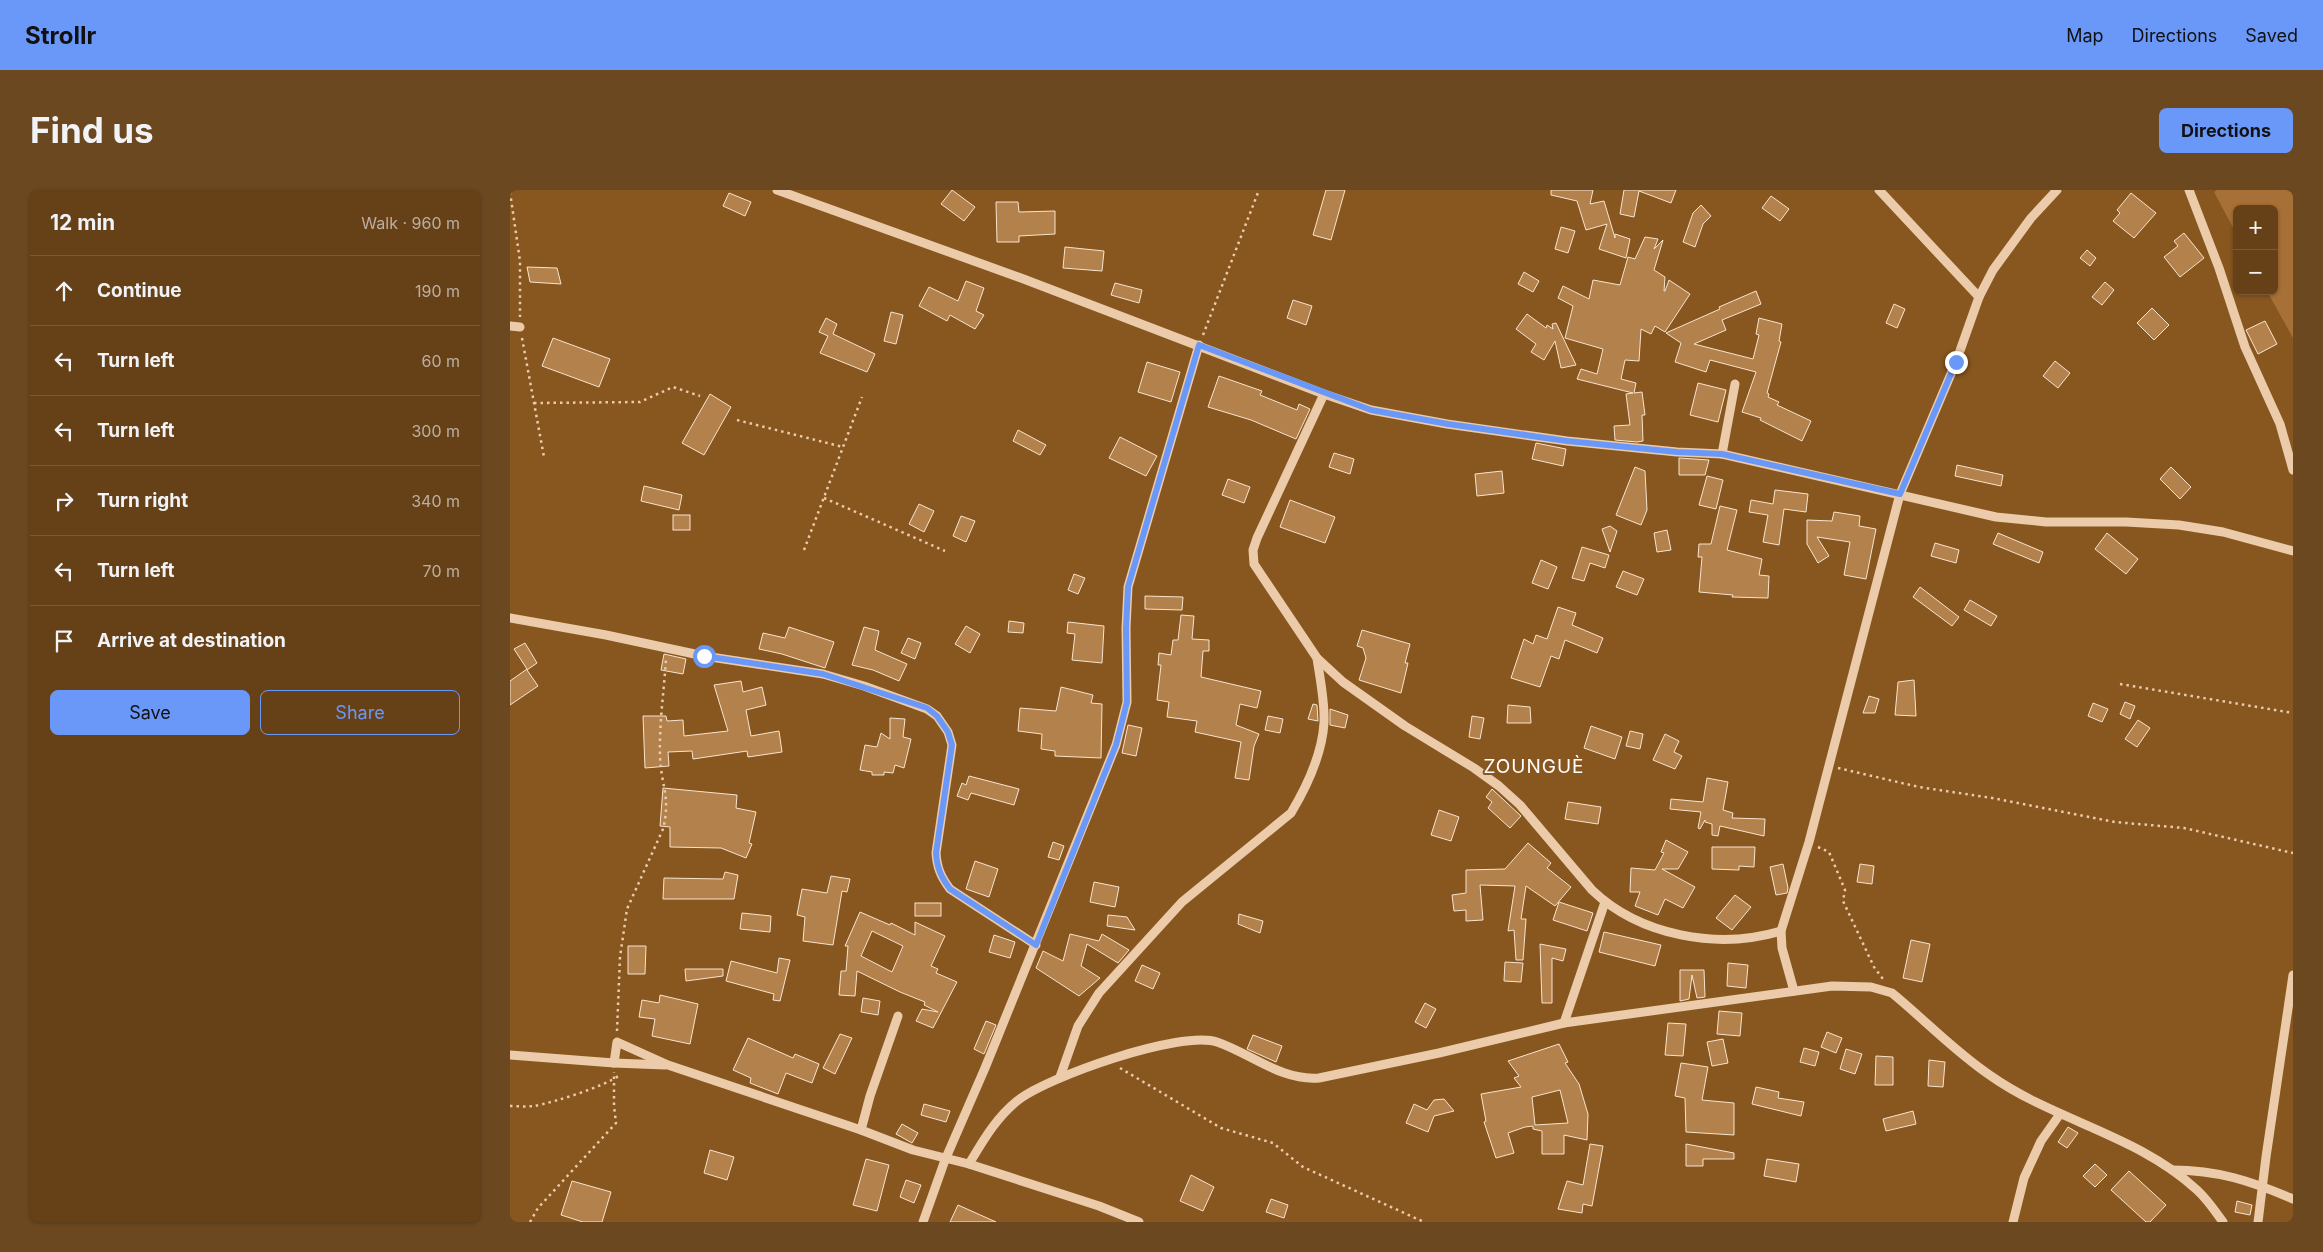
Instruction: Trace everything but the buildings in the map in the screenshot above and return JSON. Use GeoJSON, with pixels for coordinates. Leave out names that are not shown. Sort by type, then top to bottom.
{"type":"FeatureCollection","features":[{"type":"Feature","properties":{"kind":"street"},"geometry":{"type":"LineString","coordinates":[[776,190],[1021,278],[1324,394],[1371,410],[1448,424],[1576,442],[1677,452],[1722,454],[2004,518],[2046,522],[2126,522],[2179,525],[2223,532],[2293,551]]}},
{"type":"Feature","properties":{"kind":"street"},"geometry":{"type":"LineString","coordinates":[[1879,190],[1979,297]]}},
{"type":"Feature","properties":{"kind":"street"},"geometry":{"type":"LineString","coordinates":[[1794,992],[1782,948],[1781,931],[1810,842],[1900,494],[1956,362],[1979,297],[1993,270],[2031,218],[2057,190]]}},
{"type":"Feature","properties":{"kind":"street"},"geometry":{"type":"LineString","coordinates":[[2189,190],[2219,268],[2245,347],[2280,424],[2293,470]]}},
{"type":"Feature","properties":{"kind":"street"},"geometry":{"type":"LineString","coordinates":[[510,326],[520,327]]}},
{"type":"Feature","properties":{"kind":"street"},"geometry":{"type":"LineString","coordinates":[[923,1222],[945,1160],[1036,945],[1116,745],[1125,716],[1127,702],[1126,628],[1128,587],[1199,345]]}},
{"type":"Feature","properties":{"kind":"street"},"geometry":{"type":"LineString","coordinates":[[1722,454],[1735,384]]}},
{"type":"Feature","properties":{"kind":"street"},"geometry":{"type":"LineString","coordinates":[[1324,394],[1257,538],[1252,557],[1254,564],[1316,658],[1343,682],[1405,726],[1474,768],[1499,786],[1520,805],[1605,902],[1624,914],[1653,926],[1685,936],[1704,939],[1746,938],[1781,931]]}},
{"type":"Feature","properties":{"kind":"street"},"geometry":{"type":"LineString","coordinates":[[510,618],[606,635],[667,649],[823,674],[927,708],[937,716],[948,732],[952,745],[936,853],[941,877],[950,889],[1036,945]]}},
{"type":"Feature","properties":{"kind":"street"},"geometry":{"type":"LineString","coordinates":[[1060,1077],[1078,1026],[1099,993],[1182,902],[1291,813],[1301,796],[1318,750],[1324,724],[1322,691],[1316,658]]}},
{"type":"Feature","properties":{"kind":"street"},"geometry":{"type":"LineString","coordinates":[[1564,1023],[1605,902]]}},
{"type":"Feature","properties":{"kind":"street"},"geometry":{"type":"LineString","coordinates":[[2258,1222],[2293,974]]}},
{"type":"Feature","properties":{"kind":"street"},"geometry":{"type":"LineString","coordinates":[[969,1164],[993,1124],[1018,1101],[1060,1077],[1162,1045],[1202,1040],[1216,1042],[1288,1075],[1304,1079],[1319,1078],[1439,1053],[1564,1023],[1832,986],[1871,987],[1892,993],[1991,1076],[2060,1114],[2130,1145],[2172,1170],[2197,1190],[2223,1222]]}},
{"type":"Feature","properties":{"kind":"street"},"geometry":{"type":"LineString","coordinates":[[861,1130],[870,1096],[898,1016]]}},
{"type":"Feature","properties":{"kind":"street"},"geometry":{"type":"LineString","coordinates":[[614,1063],[617,1042],[668,1065],[861,1130],[913,1150],[945,1160],[969,1164],[1099,1206],[1139,1222]]}},
{"type":"Feature","properties":{"kind":"street"},"geometry":{"type":"LineString","coordinates":[[510,1054],[636,1065],[668,1065]]}},
{"type":"Feature","properties":{"kind":"street"},"geometry":{"type":"LineString","coordinates":[[2012,1222],[2024,1178],[2042,1141],[2060,1114]]}},
{"type":"Feature","properties":{"kind":"street"},"geometry":{"type":"LineString","coordinates":[[2172,1170],[2197,1170],[2226,1174],[2263,1186],[2293,1199]]}},
{"type":"Feature","properties":{"kind":"path"},"geometry":{"type":"LineString","coordinates":[[1199,345],[1259,190]]}},
{"type":"Feature","properties":{"kind":"path"},"geometry":{"type":"LineString","coordinates":[[534,403],[640,402],[673,387],[700,396]]}},
{"type":"Feature","properties":{"kind":"path"},"geometry":{"type":"LineString","coordinates":[[804,550],[862,398]]}},
{"type":"Feature","properties":{"kind":"path"},"geometry":{"type":"LineString","coordinates":[[737,420],[843,447]]}},
{"type":"Feature","properties":{"kind":"path"},"geometry":{"type":"LineString","coordinates":[[824,498],[945,551]]}},
{"type":"Feature","properties":{"kind":"path"},"geometry":{"type":"LineString","coordinates":[[617,1042],[620,957],[626,916],[663,829],[668,804],[660,748],[667,649]]}},
{"type":"Feature","properties":{"kind":"path"},"geometry":{"type":"LineString","coordinates":[[2120,684],[2293,713]]}},
{"type":"Feature","properties":{"kind":"path"},"geometry":{"type":"LineString","coordinates":[[1829,766],[1919,787],[1992,798],[2115,822],[2184,828],[2293,854]]}},
{"type":"Feature","properties":{"kind":"path"},"geometry":{"type":"LineString","coordinates":[[1810,842],[1829,852],[1845,890],[1843,901],[1874,967],[1892,993]]}},
{"type":"Feature","properties":{"kind":"path"},"geometry":{"type":"LineString","coordinates":[[1108,1061],[1222,1128],[1273,1143],[1303,1167],[1423,1222]]}},
{"type":"Feature","properties":{"kind":"path"},"geometry":{"type":"LineString","coordinates":[[530,1222],[538,1208],[616,1123],[614,1063]]}},
{"type":"Feature","properties":{"kind":"path"},"geometry":{"type":"LineString","coordinates":[[510,1106],[533,1106],[614,1080],[636,1065]]}},
{"type":"Feature","properties":{"kind":"shaded area"},"geometry":{"type":"Polygon","coordinates":[[[2217,190],[2293,190],[2293,338],[2269,295],[2278,295],[2278,205],[2233,205],[2233,228],[2214,192],[2217,190]]]}},
{"type":"Feature","properties":{"kind":"district","name":"ZOUNGUÈ"},"geometry":{"type":"Point","coordinates":[1534,766]}},
{"type":"Feature","properties":{"kind":"route"},"geometry":{"type":"LineString","coordinates":[[704,656],[823,674],[927,708],[937,716],[948,732],[952,745],[936,853],[941,877],[950,889],[1036,945],[1116,745],[1125,716],[1127,702],[1126,628],[1128,587],[1199,345],[1324,394],[1371,410],[1448,424],[1567,441],[1677,452],[1722,454],[1900,494],[1956,362]]}}]}
